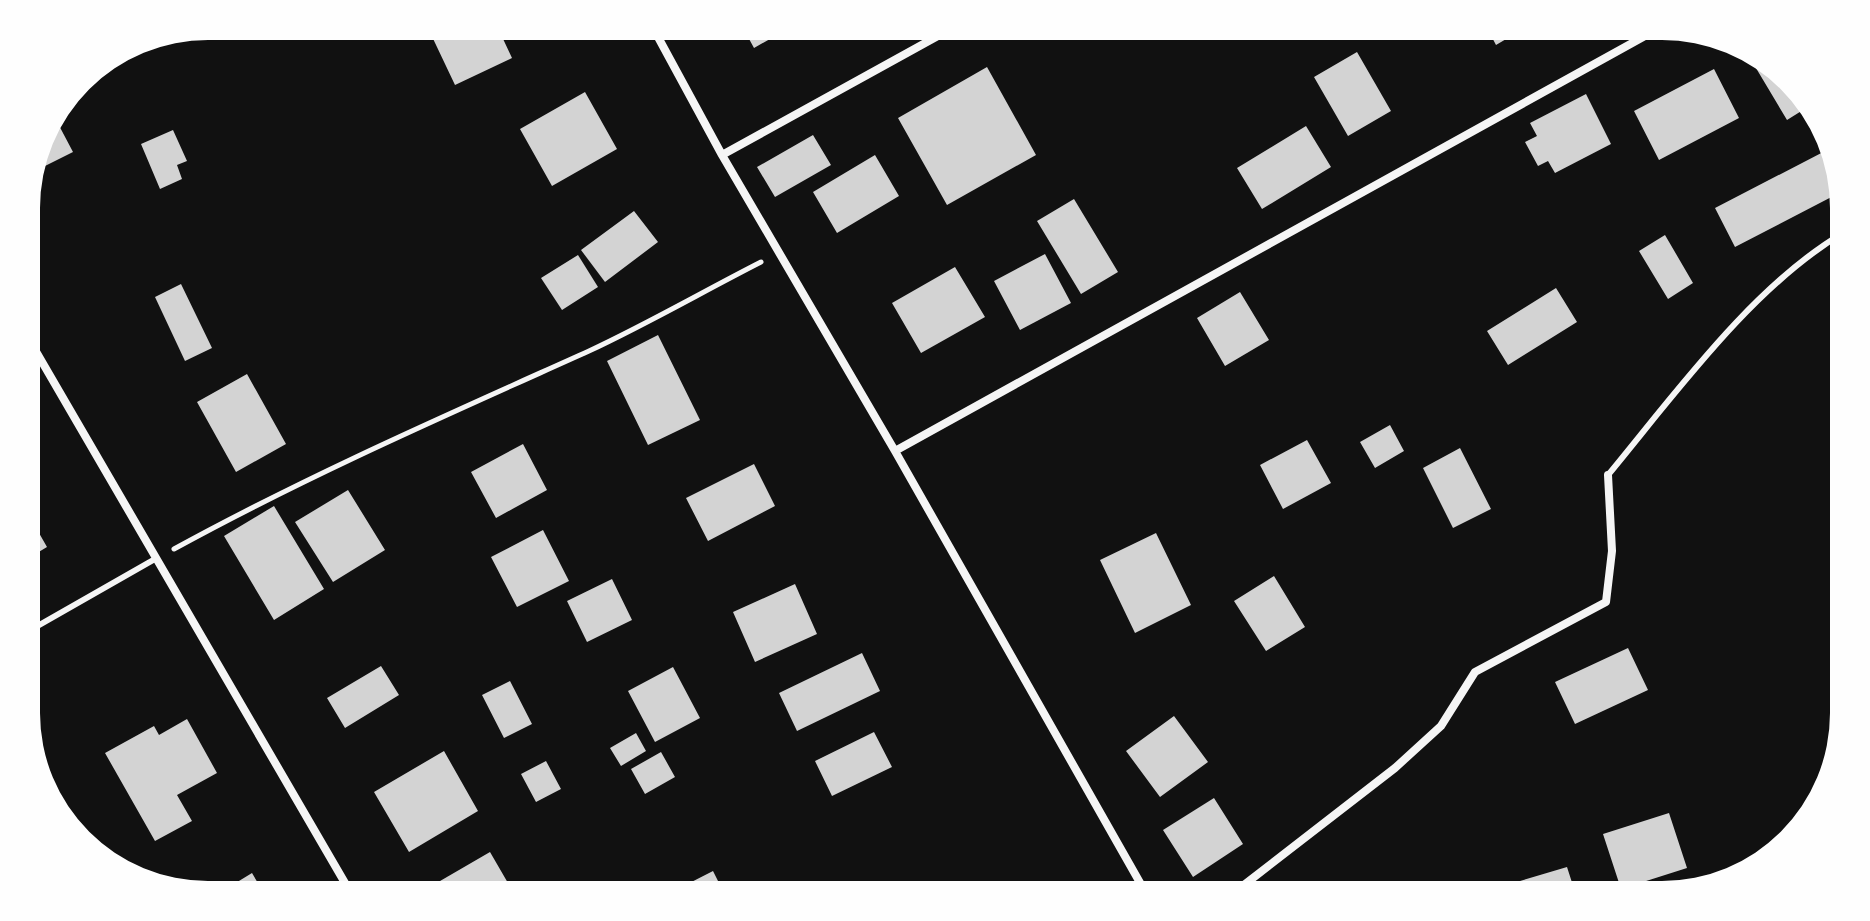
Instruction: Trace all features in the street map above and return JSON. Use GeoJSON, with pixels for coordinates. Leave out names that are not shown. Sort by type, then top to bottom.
{"type":"FeatureCollection","features":[{"type":"Feature","properties":{"kind":"street"},"geometry":{"type":"LineString","coordinates":[[660,40],[722,155],[895,451],[1139,881]]}},
{"type":"Feature","properties":{"kind":"street"},"geometry":{"type":"LineString","coordinates":[[722,155],[931,40]]}},
{"type":"Feature","properties":{"kind":"street"},"geometry":{"type":"LineString","coordinates":[[895,451],[1638,40]]}},
{"type":"Feature","properties":{"kind":"street"},"geometry":{"type":"LineString","coordinates":[[40,359],[344,881]]}},
{"type":"Feature","properties":{"kind":"street"},"geometry":{"type":"LineString","coordinates":[[1249,881],[1395,768],[1441,726],[1475,672],[1606,602],[1612,551],[1608,475]]}},
{"type":"Feature","properties":{"kind":"lane"},"geometry":{"type":"LineString","coordinates":[[1608,475],[1682,386],[1778,281],[1809,253],[1830,241]]}},
{"type":"Feature","properties":{"kind":"lane"},"geometry":{"type":"LineString","coordinates":[[40,625],[155,559]]}},
{"type":"Feature","properties":{"kind":"path"},"geometry":{"type":"LineString","coordinates":[[155,559],[258,502],[503,387],[592,349],[780,253]]}},
{"type":"Feature","properties":{"kind":"building"},"geometry":{"type":"Polygon","coordinates":[[[434,40],[504,40],[512,58],[455,85],[434,40]]]}},
{"type":"Feature","properties":{"kind":"building"},"geometry":{"type":"Polygon","coordinates":[[[750,40],[768,40],[754,48],[750,40]]]}},
{"type":"Feature","properties":{"kind":"building"},"geometry":{"type":"Polygon","coordinates":[[[1357,52],[1391,111],[1348,136],[1314,77],[1357,52]]]}},
{"type":"Feature","properties":{"kind":"building"},"geometry":{"type":"Polygon","coordinates":[[[987,67],[1036,155],[947,205],[898,118],[987,67]]]}},
{"type":"Feature","properties":{"kind":"building"},"geometry":{"type":"Polygon","coordinates":[[[1714,69],[1739,118],[1659,160],[1634,111],[1714,69]]]}},
{"type":"Feature","properties":{"kind":"building"},"geometry":{"type":"Polygon","coordinates":[[[1757,69],[1773,82],[1800,112],[1787,120],[1757,69]]]}},
{"type":"Feature","properties":{"kind":"building"},"geometry":{"type":"Polygon","coordinates":[[[585,92],[617,149],[552,186],[520,129],[585,92]]]}},
{"type":"Feature","properties":{"kind":"building"},"geometry":{"type":"Polygon","coordinates":[[[1586,94],[1611,144],[1555,173],[1548,161],[1538,166],[1525,142],[1537,136],[1530,123],[1586,94]]]}},
{"type":"Feature","properties":{"kind":"building"},"geometry":{"type":"Polygon","coordinates":[[[1306,126],[1331,167],[1262,209],[1237,168],[1306,126]]]}},
{"type":"Feature","properties":{"kind":"building"},"geometry":{"type":"Polygon","coordinates":[[[61,129],[73,152],[46,166],[61,129]]]}},
{"type":"Feature","properties":{"kind":"building"},"geometry":{"type":"Polygon","coordinates":[[[173,130],[187,161],[177,165],[182,179],[160,189],[141,144],[173,130]]]}},
{"type":"Feature","properties":{"kind":"building"},"geometry":{"type":"Polygon","coordinates":[[[813,135],[831,165],[775,197],[757,167],[813,135]]]}},
{"type":"Feature","properties":{"kind":"building"},"geometry":{"type":"Polygon","coordinates":[[[1821,153],[1830,198],[1735,247],[1715,208],[1821,153]]]}},
{"type":"Feature","properties":{"kind":"building"},"geometry":{"type":"Polygon","coordinates":[[[875,155],[899,196],[837,233],[813,192],[875,155]]]}},
{"type":"Feature","properties":{"kind":"building"},"geometry":{"type":"Polygon","coordinates":[[[1074,199],[1118,272],[1081,294],[1037,221],[1074,199]]]}},
{"type":"Feature","properties":{"kind":"building"},"geometry":{"type":"Polygon","coordinates":[[[634,211],[658,242],[605,282],[581,250],[634,211]]]}},
{"type":"Feature","properties":{"kind":"building"},"geometry":{"type":"Polygon","coordinates":[[[1665,235],[1693,283],[1668,299],[1639,251],[1665,235]]]}},
{"type":"Feature","properties":{"kind":"building"},"geometry":{"type":"Polygon","coordinates":[[[1045,254],[1071,303],[1020,330],[994,281],[1045,254]]]}},
{"type":"Feature","properties":{"kind":"building"},"geometry":{"type":"Polygon","coordinates":[[[578,255],[598,287],[562,310],[541,278],[578,255]]]}},
{"type":"Feature","properties":{"kind":"building"},"geometry":{"type":"Polygon","coordinates":[[[955,267],[985,317],[921,353],[892,303],[955,267]]]}},
{"type":"Feature","properties":{"kind":"building"},"geometry":{"type":"Polygon","coordinates":[[[181,284],[212,348],[185,361],[155,297],[181,284]]]}},
{"type":"Feature","properties":{"kind":"building"},"geometry":{"type":"Polygon","coordinates":[[[1556,288],[1577,322],[1508,365],[1487,331],[1556,288]]]}},
{"type":"Feature","properties":{"kind":"building"},"geometry":{"type":"Polygon","coordinates":[[[1240,292],[1269,340],[1225,366],[1197,318],[1240,292]]]}},
{"type":"Feature","properties":{"kind":"building"},"geometry":{"type":"Polygon","coordinates":[[[658,335],[700,420],[648,445],[607,361],[658,335]]]}},
{"type":"Feature","properties":{"kind":"building"},"geometry":{"type":"Polygon","coordinates":[[[247,374],[286,444],[236,472],[197,402],[247,374]]]}},
{"type":"Feature","properties":{"kind":"building"},"geometry":{"type":"Polygon","coordinates":[[[1390,425],[1404,451],[1375,468],[1360,442],[1390,425]]]}},
{"type":"Feature","properties":{"kind":"building"},"geometry":{"type":"Polygon","coordinates":[[[1307,440],[1331,483],[1283,509],[1260,465],[1307,440]]]}},
{"type":"Feature","properties":{"kind":"building"},"geometry":{"type":"Polygon","coordinates":[[[523,444],[547,490],[496,518],[471,472],[523,444]]]}},
{"type":"Feature","properties":{"kind":"building"},"geometry":{"type":"Polygon","coordinates":[[[1460,448],[1491,509],[1453,528],[1423,468],[1460,448]]]}},
{"type":"Feature","properties":{"kind":"building"},"geometry":{"type":"Polygon","coordinates":[[[754,464],[775,506],[708,541],[686,498],[754,464]]]}},
{"type":"Feature","properties":{"kind":"building"},"geometry":{"type":"Polygon","coordinates":[[[348,490],[385,550],[333,582],[295,522],[348,490]]]}},
{"type":"Feature","properties":{"kind":"building"},"geometry":{"type":"Polygon","coordinates":[[[274,506],[324,589],[274,620],[224,536],[274,506]]]}},
{"type":"Feature","properties":{"kind":"building"},"geometry":{"type":"Polygon","coordinates":[[[543,530],[569,581],[517,607],[491,557],[543,530]]]}},
{"type":"Feature","properties":{"kind":"building"},"geometry":{"type":"Polygon","coordinates":[[[1156,533],[1191,605],[1135,633],[1100,560],[1156,533]]]}},
{"type":"Feature","properties":{"kind":"building"},"geometry":{"type":"Polygon","coordinates":[[[40,535],[47,547],[40,551],[40,535]]]}},
{"type":"Feature","properties":{"kind":"building"},"geometry":{"type":"Polygon","coordinates":[[[1274,576],[1305,627],[1266,651],[1234,601],[1274,576]]]}},
{"type":"Feature","properties":{"kind":"building"},"geometry":{"type":"Polygon","coordinates":[[[612,579],[632,620],[587,642],[567,601],[612,579]]]}},
{"type":"Feature","properties":{"kind":"building"},"geometry":{"type":"Polygon","coordinates":[[[795,584],[817,634],[755,662],[733,612],[795,584]]]}},
{"type":"Feature","properties":{"kind":"building"},"geometry":{"type":"Polygon","coordinates":[[[1628,648],[1648,690],[1575,724],[1555,682],[1628,648]]]}},
{"type":"Feature","properties":{"kind":"building"},"geometry":{"type":"Polygon","coordinates":[[[862,653],[880,691],[797,731],[779,693],[862,653]]]}},
{"type":"Feature","properties":{"kind":"building"},"geometry":{"type":"Polygon","coordinates":[[[381,666],[399,695],[345,728],[327,698],[381,666]]]}},
{"type":"Feature","properties":{"kind":"building"},"geometry":{"type":"Polygon","coordinates":[[[673,667],[700,718],[655,742],[628,691],[673,667]]]}},
{"type":"Feature","properties":{"kind":"building"},"geometry":{"type":"Polygon","coordinates":[[[510,681],[532,724],[504,738],[482,695],[510,681]]]}},
{"type":"Feature","properties":{"kind":"building"},"geometry":{"type":"Polygon","coordinates":[[[1174,716],[1208,762],[1160,797],[1126,751],[1174,716]]]}},
{"type":"Feature","properties":{"kind":"building"},"geometry":{"type":"Polygon","coordinates":[[[187,719],[217,773],[177,795],[192,821],[155,841],[105,753],[154,726],[159,735],[187,719]]]}},
{"type":"Feature","properties":{"kind":"building"},"geometry":{"type":"Polygon","coordinates":[[[874,732],[892,767],[832,796],[815,761],[874,732]]]}},
{"type":"Feature","properties":{"kind":"building"},"geometry":{"type":"Polygon","coordinates":[[[636,733],[646,751],[621,766],[610,748],[636,733]]]}},
{"type":"Feature","properties":{"kind":"building"},"geometry":{"type":"Polygon","coordinates":[[[444,751],[478,811],[409,852],[374,792],[444,751]]]}},
{"type":"Feature","properties":{"kind":"building"},"geometry":{"type":"Polygon","coordinates":[[[661,752],[675,777],[645,794],[631,769],[661,752]]]}},
{"type":"Feature","properties":{"kind":"building"},"geometry":{"type":"Polygon","coordinates":[[[546,761],[561,789],[536,802],[521,774],[546,761]]]}},
{"type":"Feature","properties":{"kind":"building"},"geometry":{"type":"Polygon","coordinates":[[[1214,798],[1243,844],[1193,877],[1163,830],[1214,798]]]}},
{"type":"Feature","properties":{"kind":"building"},"geometry":{"type":"Polygon","coordinates":[[[1669,813],[1687,868],[1646,881],[1618,881],[1603,834],[1669,813]]]}},
{"type":"Feature","properties":{"kind":"building"},"geometry":{"type":"Polygon","coordinates":[[[490,852],[507,881],[440,881],[490,852]]]}},
{"type":"Feature","properties":{"kind":"building"},"geometry":{"type":"Polygon","coordinates":[[[1567,867],[1572,881],[1520,881],[1567,867]]]}},
{"type":"Feature","properties":{"kind":"building"},"geometry":{"type":"Polygon","coordinates":[[[713,871],[718,881],[693,881],[713,871]]]}},
{"type":"Feature","properties":{"kind":"building"},"geometry":{"type":"Polygon","coordinates":[[[252,873],[257,881],[239,881],[252,873]]]}}]}
